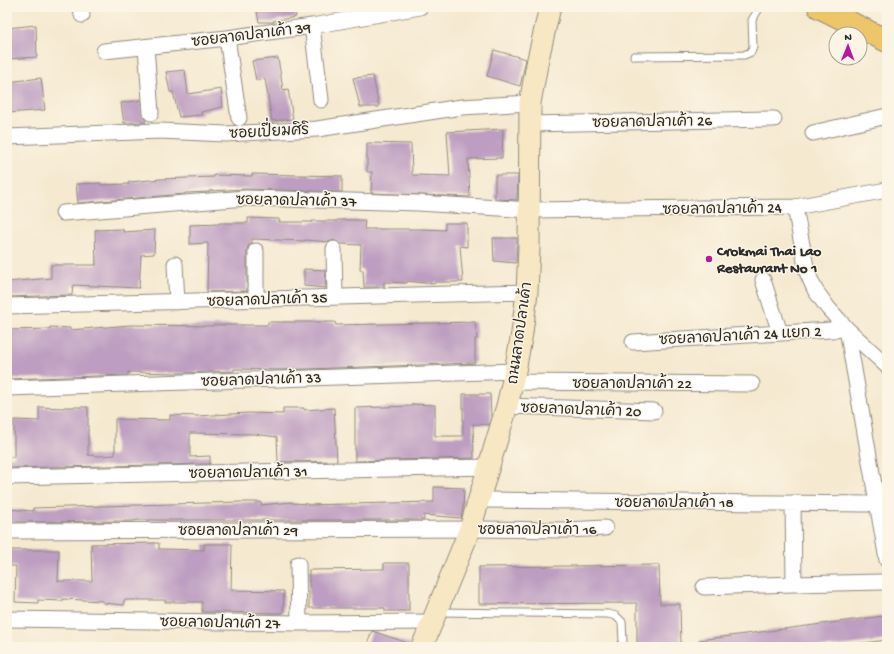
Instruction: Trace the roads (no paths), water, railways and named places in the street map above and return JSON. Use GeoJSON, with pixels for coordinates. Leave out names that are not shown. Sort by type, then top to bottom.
{"type":"FeatureCollection","features":[{"type":"Feature","properties":{"kind":"main road"},"geometry":{"type":"LineString","coordinates":[[819,7],[887,41]]}},
{"type":"Feature","properties":{"kind":"main road","name":"ถนนลาดปลาเค้า"},"geometry":{"type":"LineString","coordinates":[[422,647],[470,529],[480,500],[514,376],[522,333],[527,292],[530,210],[530,103],[538,59],[550,9]]}},
{"type":"Feature","properties":{"kind":"street","name":"ซอยลาดปลาเค้า 39"},"geometry":{"type":"LineString","coordinates":[[104,51],[227,38],[312,26],[420,7]]}},
{"type":"Feature","properties":{"kind":"street"},"geometry":{"type":"LineString","coordinates":[[312,26],[321,100]]}},
{"type":"Feature","properties":{"kind":"street"},"geometry":{"type":"LineString","coordinates":[[227,38],[239,118]]}},
{"type":"Feature","properties":{"kind":"street"},"geometry":{"type":"LineString","coordinates":[[146,47],[151,113]]}},
{"type":"Feature","properties":{"kind":"street","name":"ซอยเปี่ยมศิริ"},"geometry":{"type":"LineString","coordinates":[[7,138],[160,131],[226,134],[317,129],[468,107],[530,103]]}},
{"type":"Feature","properties":{"kind":"street"},"geometry":{"type":"LineString","coordinates":[[813,133],[887,116]]}},
{"type":"Feature","properties":{"kind":"street","name":"ซอยลาดปลาเค้า 26"},"geometry":{"type":"LineString","coordinates":[[529,124],[774,119]]}},
{"type":"Feature","properties":{"kind":"street"},"geometry":{"type":"LineString","coordinates":[[795,207],[887,190]]}},
{"type":"Feature","properties":{"kind":"street","name":"ซอยลาดปลาเค้า 37"},"geometry":{"type":"LineString","coordinates":[[63,213],[246,198],[418,203],[530,210]]}},
{"type":"Feature","properties":{"kind":"street","name":"ซอยลาดปลาเค้า 24"},"geometry":{"type":"LineString","coordinates":[[530,210],[795,207],[807,272],[815,290],[828,308],[847,329],[887,366]]}},
{"type":"Feature","properties":{"kind":"street"},"geometry":{"type":"LineString","coordinates":[[334,249],[335,297]]}},
{"type":"Feature","properties":{"kind":"street"},"geometry":{"type":"LineString","coordinates":[[256,251],[256,299]]}},
{"type":"Feature","properties":{"kind":"street"},"geometry":{"type":"LineString","coordinates":[[175,264],[177,302]]}},
{"type":"Feature","properties":{"kind":"street"},"geometry":{"type":"LineString","coordinates":[[763,280],[780,333]]}},
{"type":"Feature","properties":{"kind":"street","name":"ซอยลาดปลาเค้า 35"},"geometry":{"type":"LineString","coordinates":[[7,306],[527,292]]}},
{"type":"Feature","properties":{"kind":"street"},"geometry":{"type":"LineString","coordinates":[[847,329],[887,560]]}},
{"type":"Feature","properties":{"kind":"street","name":"ซอยลาดปลาเค้า 24 แยก 2"},"geometry":{"type":"LineString","coordinates":[[633,342],[847,329]]}},
{"type":"Feature","properties":{"kind":"street","name":"ซอยลาดปลาเค้า 22"},"geometry":{"type":"LineString","coordinates":[[514,376],[752,384]]}},
{"type":"Feature","properties":{"kind":"street","name":"ซอยลาดปลาเค้า 33"},"geometry":{"type":"LineString","coordinates":[[7,388],[514,376]]}},
{"type":"Feature","properties":{"kind":"street","name":"ซอยลาดปลาเค้า 20"},"geometry":{"type":"LineString","coordinates":[[507,406],[654,411]]}},
{"type":"Feature","properties":{"kind":"street","name":"ซอยลาดปลาเค้า 31"},"geometry":{"type":"LineString","coordinates":[[7,477],[489,467]]}},
{"type":"Feature","properties":{"kind":"street","name":"ซอยลาดปลาเค้า 18"},"geometry":{"type":"LineString","coordinates":[[480,500],[868,504]]}},
{"type":"Feature","properties":{"kind":"street"},"geometry":{"type":"LineString","coordinates":[[793,503],[794,584]]}},
{"type":"Feature","properties":{"kind":"street","name":"ซอยลาดปลาเค้า 16"},"geometry":{"type":"LineString","coordinates":[[470,529],[567,530],[605,528]]}},
{"type":"Feature","properties":{"kind":"street","name":"ซอยลาดปลาเค้า 29"},"geometry":{"type":"LineString","coordinates":[[7,530],[470,529]]}},
{"type":"Feature","properties":{"kind":"street"},"geometry":{"type":"LineString","coordinates":[[298,564],[299,623]]}},
{"type":"Feature","properties":{"kind":"street"},"geometry":{"type":"LineString","coordinates":[[704,587],[882,582]]}},
{"type":"Feature","properties":{"kind":"street","name":"ซอยลาดปลาเค้า 27"},"geometry":{"type":"LineString","coordinates":[[7,619],[299,623],[434,617]]}},
{"type":"Feature","properties":{"kind":"lane"},"geometry":{"type":"LineString","coordinates":[[634,56],[744,55],[751,52],[753,46],[752,20],[760,7]]}},
{"type":"Feature","properties":{"kind":"lane"},"geometry":{"type":"LineString","coordinates":[[434,617],[608,614],[616,616],[622,622],[623,642],[619,647]]}},
{"type":"Feature","properties":{"kind":"place","name":"Crokmai Thai Lao Restaurant No 1"},"geometry":{"type":"Point","coordinates":[709,259]}}]}
